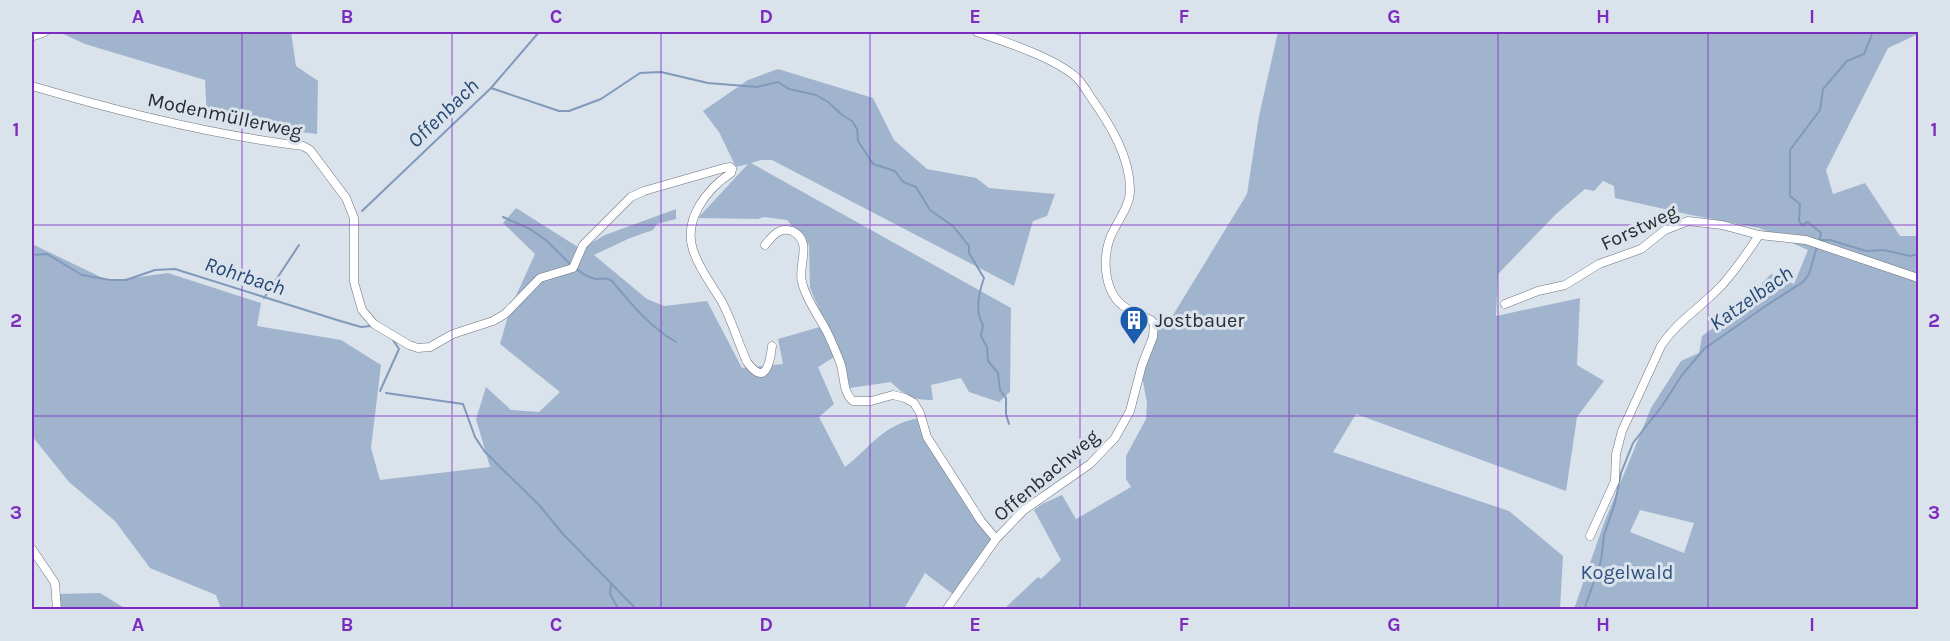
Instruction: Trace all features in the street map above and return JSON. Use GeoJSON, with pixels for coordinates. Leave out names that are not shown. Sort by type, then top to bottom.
{"type":"FeatureCollection","features":[{"type":"Feature","properties":{"kind":"street"},"geometry":{"type":"LineString","coordinates":[[32,36],[44,32]]}},
{"type":"Feature","properties":{"kind":"street","name":"Offenbachweg"},"geometry":{"type":"LineString","coordinates":[[946,609],[996,539],[1024,510],[1090,464],[1114,438],[1130,411],[1154,323],[1123,306],[1114,296],[1108,282],[1105,256],[1110,239],[1128,201],[1129,179],[1119,142],[1102,113],[1077,78],[1065,69],[1031,52],[978,32]]}},
{"type":"Feature","properties":{"kind":"street","name":"Modenmüllerweg"},"geometry":{"type":"LineString","coordinates":[[32,86],[163,121],[223,134],[303,146],[310,150],[346,198],[354,218],[354,282],[362,310],[374,324],[418,348],[430,347],[453,334],[500,317],[540,278],[573,268],[583,245],[631,197],[644,191],[730,167],[731,173],[711,190],[697,210],[690,232],[692,249],[723,304],[752,370],[759,373],[768,368],[772,346]]}},
{"type":"Feature","properties":{"kind":"street","name":"Forstweg"},"geometry":{"type":"LineString","coordinates":[[1505,304],[1538,291],[1565,285],[1599,264],[1641,249],[1665,230],[1677,224],[1697,222],[1722,225],[1759,235],[1806,240],[1918,278]]}},
{"type":"Feature","properties":{"kind":"street"},"geometry":{"type":"LineString","coordinates":[[765,245],[781,230],[791,231],[799,237],[804,253],[800,272],[802,284],[842,366],[849,397],[853,401],[871,401],[893,395],[914,403],[920,413],[927,437],[981,521],[996,539]]}},
{"type":"Feature","properties":{"kind":"street"},"geometry":{"type":"LineString","coordinates":[[1590,536],[1614,481],[1616,454],[1622,430],[1661,346],[1679,324],[1722,285],[1759,235]]}},
{"type":"Feature","properties":{"kind":"street"},"geometry":{"type":"LineString","coordinates":[[32,549],[55,583],[57,609]]}},
{"type":"Feature","properties":{"kind":"green space"},"geometry":{"type":"Polygon","coordinates":[[[59,32],[291,32],[296,66],[318,81],[317,134],[207,121],[205,80],[85,44],[59,32]]]}},
{"type":"Feature","properties":{"kind":"green space","name":"Kogelwald"},"geometry":{"type":"Polygon","coordinates":[[[1278,32],[1918,32],[1888,48],[1826,170],[1833,194],[1865,183],[1900,236],[1918,236],[1918,609],[1574,609],[1604,523],[1651,408],[1681,361],[1699,353],[1702,336],[1742,307],[1761,301],[1762,283],[1771,274],[1794,284],[1808,250],[1759,228],[1615,198],[1614,186],[1603,181],[1594,191],[1585,189],[1556,214],[1498,274],[1496,316],[1580,298],[1577,365],[1604,381],[1577,417],[1566,491],[1356,414],[1333,452],[1509,511],[1563,556],[1560,609],[1003,610],[1038,577],[1041,579],[1061,560],[1034,510],[1062,495],[1076,519],[1131,487],[1126,479],[1126,456],[1146,419],[1147,403],[1142,376],[1156,327],[1167,325],[1247,194],[1259,116],[1278,32]],[[1640,510],[1630,532],[1684,553],[1694,523],[1640,510]]]}},
{"type":"Feature","properties":{"kind":"green space"},"geometry":{"type":"Polygon","coordinates":[[[778,69],[873,98],[894,140],[927,169],[976,178],[989,188],[1055,194],[1047,216],[1033,221],[1014,286],[772,160],[751,163],[1011,308],[1010,392],[999,402],[969,392],[961,378],[931,385],[933,400],[910,397],[891,382],[850,388],[841,353],[810,288],[809,245],[787,220],[764,217],[758,219],[698,218],[748,164],[736,167],[719,132],[703,111],[748,80],[778,69]]]}},
{"type":"Feature","properties":{"kind":"green space"},"geometry":{"type":"Polygon","coordinates":[[[516,208],[581,249],[605,235],[676,209],[676,219],[657,224],[653,230],[594,255],[647,299],[664,306],[707,301],[742,368],[783,364],[778,339],[823,326],[836,356],[818,367],[834,404],[819,417],[845,467],[886,431],[906,421],[919,418],[991,538],[992,541],[954,595],[925,573],[904,609],[221,609],[216,595],[150,568],[115,521],[69,482],[32,436],[32,244],[109,281],[168,273],[261,303],[257,326],[341,340],[381,365],[371,448],[380,480],[490,467],[476,419],[486,387],[511,410],[539,412],[560,392],[500,344],[510,309],[535,254],[503,223],[516,208]]]}},
{"type":"Feature","properties":{"kind":"green space"},"geometry":{"type":"Polygon","coordinates":[[[100,593],[126,609],[59,610],[59,594],[100,593]]]}},
{"type":"Feature","properties":{"kind":"waterway","name":"Offenbach"},"geometry":{"type":"LineString","coordinates":[[362,211],[491,88],[539,32]]}},
{"type":"Feature","properties":{"kind":"waterway","name":"Katzelbach"},"geometry":{"type":"LineString","coordinates":[[1819,242],[1821,233],[1808,222],[1802,225],[1799,221],[1800,204],[1790,196],[1790,150],[1820,110],[1823,89],[1847,61],[1864,54],[1872,32]]}},
{"type":"Feature","properties":{"kind":"waterway"},"geometry":{"type":"LineString","coordinates":[[491,88],[559,111],[569,111],[601,99],[640,73],[661,72],[708,83],[757,87],[778,82],[789,89],[816,95],[828,102],[852,121],[857,129],[858,141],[873,164],[895,171],[903,182],[916,187],[930,210],[953,226],[969,246],[969,253],[984,278],[979,302],[979,314],[983,325],[981,336],[987,347],[988,361],[998,373],[1000,390],[1006,398],[1006,414],[1009,424]]}},
{"type":"Feature","properties":{"kind":"waterway"},"geometry":{"type":"LineString","coordinates":[[503,217],[530,229],[547,241],[570,264]]}},
{"type":"Feature","properties":{"kind":"waterway"},"geometry":{"type":"LineString","coordinates":[[1819,240],[1830,240],[1866,251],[1884,250],[1910,256],[1918,254]]}},
{"type":"Feature","properties":{"kind":"waterway","name":"Offenbach"},"geometry":{"type":"LineString","coordinates":[[264,298],[299,245]]}},
{"type":"Feature","properties":{"kind":"waterway","name":"Katzelbach"},"geometry":{"type":"LineString","coordinates":[[1584,610],[1601,561],[1604,535],[1615,503],[1621,473],[1633,443],[1662,406],[1682,375],[1704,349],[1803,282],[1809,274],[1817,247]]}},
{"type":"Feature","properties":{"kind":"waterway","name":"Rohrbach"},"geometry":{"type":"LineString","coordinates":[[32,255],[47,254],[82,275],[110,280],[126,280],[155,270],[175,269],[361,327],[371,326]]}},
{"type":"Feature","properties":{"kind":"waterway"},"geometry":{"type":"LineString","coordinates":[[576,269],[590,278],[612,281],[634,307],[676,342]]}},
{"type":"Feature","properties":{"kind":"waterway","name":"Rohrbach"},"geometry":{"type":"LineString","coordinates":[[380,391],[399,349],[393,340]]}},
{"type":"Feature","properties":{"kind":"waterway","name":"Rohrbach"},"geometry":{"type":"LineString","coordinates":[[386,393],[463,404],[475,437],[485,452],[540,506],[563,534],[637,610]]}},
{"type":"Feature","properties":{"kind":"waterway"},"geometry":{"type":"LineString","coordinates":[[611,585],[610,594],[619,610]]}},
{"type":"Feature","properties":{"kind":"place","name":"Jostbauer"},"geometry":{"type":"Point","coordinates":[1134,346]}}]}
